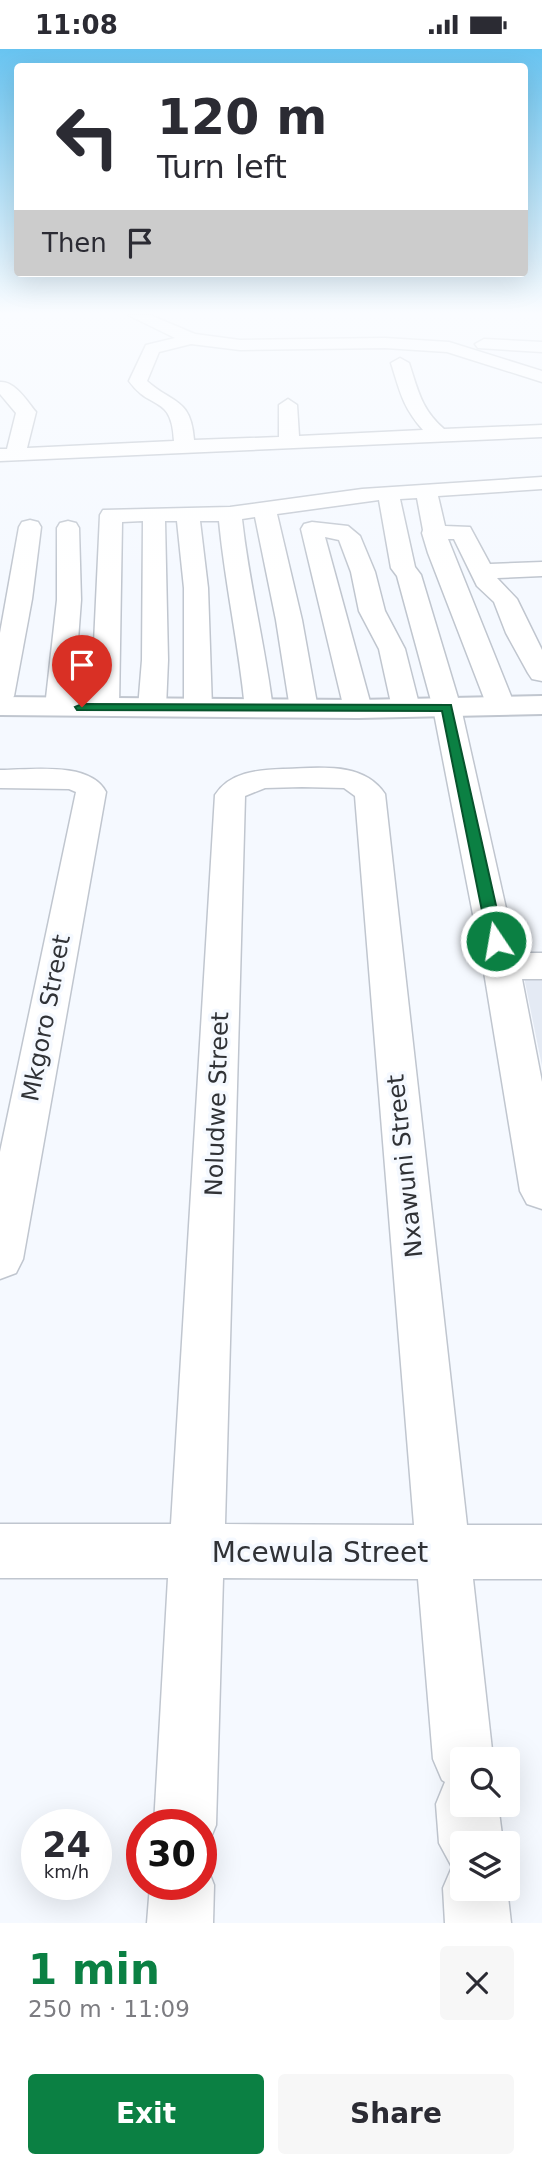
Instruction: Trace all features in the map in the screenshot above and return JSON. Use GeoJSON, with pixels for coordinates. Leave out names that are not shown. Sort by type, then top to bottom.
{"type":"FeatureCollection","features":[{"type":"Feature","properties":{"kind":"main road"},"geometry":{"type":"LineString","coordinates":[[0,706],[358,709],[542,705]]}},
{"type":"Feature","properties":{"kind":"street"},"geometry":{"type":"LineString","coordinates":[[18,402],[26,412],[8,455],[542,432]]}},
{"type":"Feature","properties":{"kind":"street"},"geometry":{"type":"LineString","coordinates":[[166,402],[182,416],[184,447]]}},
{"type":"Feature","properties":{"kind":"street"},"geometry":{"type":"LineString","coordinates":[[413,402],[427,426],[440,436]]}},
{"type":"Feature","properties":{"kind":"street"},"geometry":{"type":"LineString","coordinates":[[288,405],[289,443]]}},
{"type":"Feature","properties":{"kind":"street"},"geometry":{"type":"LineString","coordinates":[[104,707],[111,515],[230,514],[388,493],[542,483]]}},
{"type":"Feature","properties":{"kind":"street"},"geometry":{"type":"LineString","coordinates":[[426,491],[433,533],[501,706]]}},
{"type":"Feature","properties":{"kind":"street"},"geometry":{"type":"LineString","coordinates":[[388,493],[403,568],[409,575],[447,708],[501,966],[542,1191]]}},
{"type":"Feature","properties":{"kind":"street"},"geometry":{"type":"LineString","coordinates":[[306,504],[358,709]]}},
{"type":"Feature","properties":{"kind":"street"},"geometry":{"type":"LineString","coordinates":[[265,511],[289,620],[304,709]]}},
{"type":"Feature","properties":{"kind":"street"},"geometry":{"type":"LineString","coordinates":[[230,514],[236,575],[252,647],[260,709]]}},
{"type":"Feature","properties":{"kind":"street"},"geometry":{"type":"LineString","coordinates":[[152,708],[157,633],[153,597],[154,515]]}},
{"type":"Feature","properties":{"kind":"street"},"geometry":{"type":"LineString","coordinates":[[188,515],[196,588],[198,708]]}},
{"type":"Feature","properties":{"kind":"street"},"geometry":{"type":"LineString","coordinates":[[0,696],[10,600],[30,527]]}},
{"type":"Feature","properties":{"kind":"street"},"geometry":{"type":"LineString","coordinates":[[59,707],[69,598],[68,528]]}},
{"type":"Feature","properties":{"kind":"street"},"geometry":{"type":"LineString","coordinates":[[312,529],[340,531],[349,536],[363,572],[372,611],[392,649],[406,708]]}},
{"type":"Feature","properties":{"kind":"street"},"geometry":{"type":"LineString","coordinates":[[433,533],[462,532],[489,586],[505,599],[519,633],[542,673]]}},
{"type":"Feature","properties":{"kind":"street"},"geometry":{"type":"LineString","coordinates":[[483,572],[539,576]]}},
{"type":"Feature","properties":{"kind":"street"},"geometry":{"type":"LineString","coordinates":[[10,600],[153,597]]}},
{"type":"Feature","properties":{"kind":"street","name":"Mkgoro Street"},"geometry":{"type":"LineString","coordinates":[[0,779],[81,781],[91,792],[0,1259]]}},
{"type":"Feature","properties":{"kind":"street","name":"Noludwe Street"},"geometry":{"type":"LineString","coordinates":[[198,1551],[229,795],[241,783],[259,779],[348,779],[361,784]]}},
{"type":"Feature","properties":{"kind":"street","name":"Nxawuni Street"},"geometry":{"type":"LineString","coordinates":[[361,784],[370,794],[443,1552]]}},
{"type":"Feature","properties":{"kind":"street"},"geometry":{"type":"LineString","coordinates":[[501,966],[542,966]]}},
{"type":"Feature","properties":{"kind":"street","name":"Mcewula Street"},"geometry":{"type":"LineString","coordinates":[[0,1551],[542,1552]]}},
{"type":"Feature","properties":{"kind":"street","name":"Mcewula Street"},"geometry":{"type":"LineString","coordinates":[[186,1809],[198,1551]]}},
{"type":"Feature","properties":{"kind":"street","name":"Mcewula Street"},"geometry":{"type":"LineString","coordinates":[[443,1552],[462,1747]]}},
{"type":"Feature","properties":{"kind":"street"},"geometry":{"type":"LineString","coordinates":[[180,1923],[181,1900]]}},
{"type":"Feature","properties":{"kind":"street"},"geometry":{"type":"LineString","coordinates":[[476,1901],[478,1923]]}},
{"type":"Feature","properties":{"kind":"shaded area"},"geometry":{"type":"Polygon","coordinates":[[[524,977],[542,977],[542,1066],[524,977]]]}},
{"type":"Feature","properties":{"kind":"route"},"geometry":{"type":"LineString","coordinates":[[82,707],[447,708],[496,941]]}}]}
